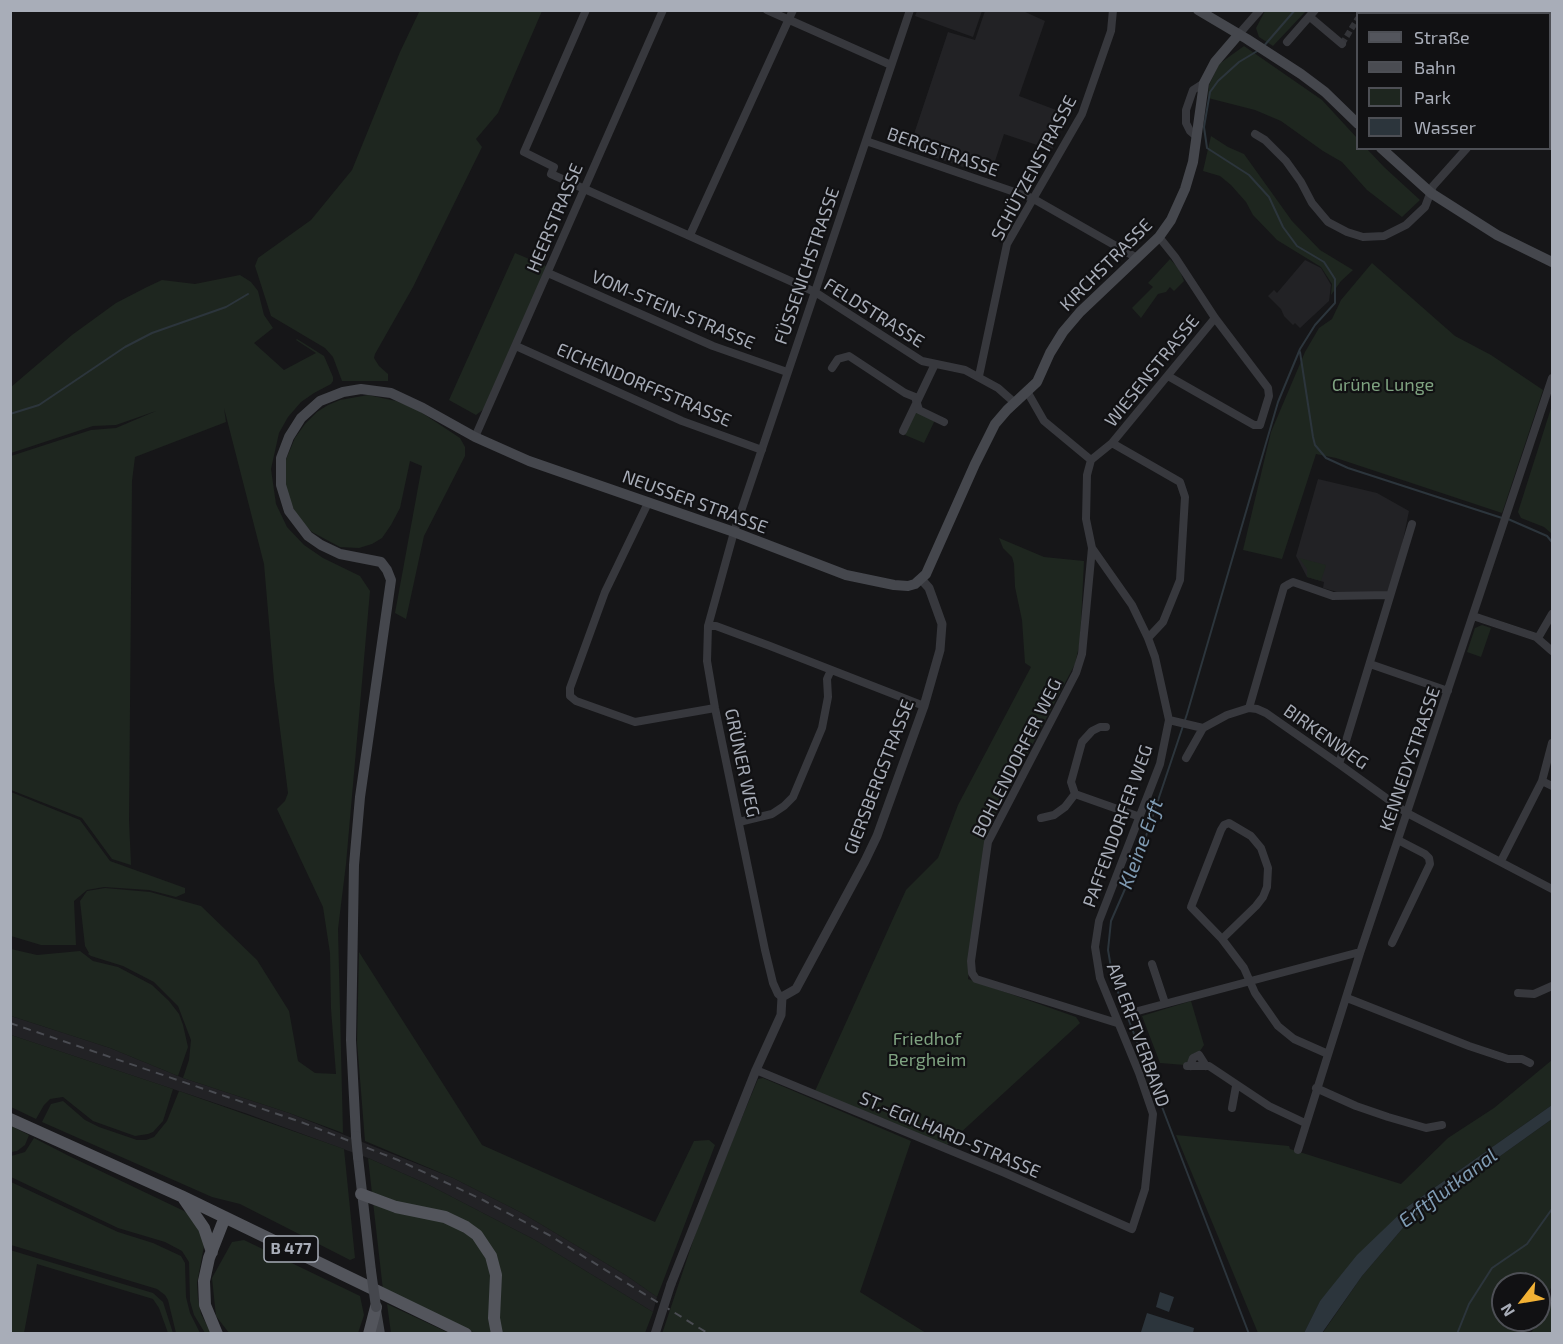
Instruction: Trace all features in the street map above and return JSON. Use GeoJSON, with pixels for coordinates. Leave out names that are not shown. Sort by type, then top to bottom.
{"type":"FeatureCollection","features":[{"type":"Feature","properties":{"kind":"main road"},"geometry":{"type":"LineString","coordinates":[[1198,10],[1266,50],[1324,92],[1356,122]]}},
{"type":"Feature","properties":{"kind":"main road","name":"KIRCHSTRASSE"},"geometry":{"type":"LineString","coordinates":[[921,579],[926,574],[995,424],[1037,382],[1050,353],[1063,332],[1080,312],[1159,237],[1171,220],[1185,189],[1193,162],[1204,83],[1215,62],[1243,36]]}},
{"type":"Feature","properties":{"kind":"main road"},"geometry":{"type":"LineString","coordinates":[[1383,150],[1431,193],[1497,235],[1552,262]]}},
{"type":"Feature","properties":{"kind":"main road","name":"NEUSSER STRASSE"},"geometry":{"type":"LineString","coordinates":[[380,1334],[357,1157],[351,1040],[354,865],[360,796],[391,580],[381,562],[335,552],[308,536],[293,517],[284,498],[279,472],[281,458],[294,428],[309,410],[329,397],[362,389],[376,390],[405,398],[475,437],[529,461],[734,532],[846,575],[908,586],[921,579]]}},
{"type":"Feature","properties":{"kind":"main road","name":"B 477"},"geometry":{"type":"LineString","coordinates":[[10,1119],[181,1196],[466,1334]]}},
{"type":"Feature","properties":{"kind":"main road"},"geometry":{"type":"LineString","coordinates":[[361,1194],[396,1207],[444,1217],[477,1235],[490,1256],[496,1275],[494,1318],[496,1334]]}},
{"type":"Feature","properties":{"kind":"main road"},"geometry":{"type":"LineString","coordinates":[[181,1196],[204,1228],[212,1252]]}},
{"type":"Feature","properties":{"kind":"main road"},"geometry":{"type":"LineString","coordinates":[[217,1334],[209,1317],[204,1292],[206,1269],[225,1217]]}},
{"type":"Feature","properties":{"kind":"main road"},"geometry":{"type":"LineString","coordinates":[[369,1334],[376,1307]]}},
{"type":"Feature","properties":{"kind":"street","name":"FELDSTRASSE"},"geometry":{"type":"LineString","coordinates":[[586,10],[524,152],[554,167],[551,174],[815,292],[922,361],[965,370],[979,376],[998,388],[1015,403]]}},
{"type":"Feature","properties":{"kind":"street","name":"HEERSTRASSE"},"geometry":{"type":"LineString","coordinates":[[475,437],[663,10]]}},
{"type":"Feature","properties":{"kind":"street"},"geometry":{"type":"LineString","coordinates":[[767,10],[891,65]]}},
{"type":"Feature","properties":{"kind":"street"},"geometry":{"type":"LineString","coordinates":[[690,235],[793,10]]}},
{"type":"Feature","properties":{"kind":"street","name":"FÜSSENICHSTRASSE"},"geometry":{"type":"LineString","coordinates":[[734,532],[910,10]]}},
{"type":"Feature","properties":{"kind":"street","name":"SCHÜTZENSTRASSE"},"geometry":{"type":"LineString","coordinates":[[979,376],[1007,244],[1082,114],[1111,31],[1113,10]]}},
{"type":"Feature","properties":{"kind":"street","name":"KIRCHSTRASSE"},"geometry":{"type":"LineString","coordinates":[[1243,36],[1260,10]]}},
{"type":"Feature","properties":{"kind":"street"},"geometry":{"type":"LineString","coordinates":[[1287,42],[1312,14],[1342,44]]}},
{"type":"Feature","properties":{"kind":"street"},"geometry":{"type":"LineString","coordinates":[[1255,134],[1265,140],[1286,161],[1312,203],[1329,222],[1347,232],[1363,237],[1384,236],[1406,225],[1425,207],[1436,183],[1465,150]]}},
{"type":"Feature","properties":{"kind":"street","name":"BERGSTRASSE"},"geometry":{"type":"LineString","coordinates":[[866,141],[1032,198],[1137,258]]}},
{"type":"Feature","properties":{"kind":"street","name":"WIESENSTRASSE"},"geometry":{"type":"LineString","coordinates":[[1091,460],[1112,443],[1215,318],[1159,237]]}},
{"type":"Feature","properties":{"kind":"street","name":"VOM-STEIN-STRASSE"},"geometry":{"type":"LineString","coordinates":[[548,273],[713,346],[787,372]]}},
{"type":"Feature","properties":{"kind":"street"},"geometry":{"type":"LineString","coordinates":[[1168,376],[1254,425],[1260,425],[1269,396],[1268,388],[1215,318]]}},
{"type":"Feature","properties":{"kind":"street","name":"EICHENDORFFSTRASSE"},"geometry":{"type":"LineString","coordinates":[[516,346],[682,421],[762,450]]}},
{"type":"Feature","properties":{"kind":"street"},"geometry":{"type":"LineString","coordinates":[[832,368],[838,359],[849,356],[905,393],[915,397],[919,410],[944,422]]}},
{"type":"Feature","properties":{"kind":"street"},"geometry":{"type":"LineString","coordinates":[[903,431],[935,364]]}},
{"type":"Feature","properties":{"kind":"street","name":"KENNEDYSTRASSE"},"geometry":{"type":"LineString","coordinates":[[1298,1149],[1360,953],[1552,378]]}},
{"type":"Feature","properties":{"kind":"street"},"geometry":{"type":"LineString","coordinates":[[1028,393],[1044,421],[1091,460]]}},
{"type":"Feature","properties":{"kind":"street"},"geometry":{"type":"LineString","coordinates":[[1112,443],[1180,482],[1185,497],[1180,580],[1163,622],[1148,638]]}},
{"type":"Feature","properties":{"kind":"street","name":"PAFFENDORFER WEG"},"geometry":{"type":"LineString","coordinates":[[1091,460],[1087,474],[1086,519],[1092,548],[1132,605],[1148,638],[1173,721],[1160,764],[1099,921]]}},
{"type":"Feature","properties":{"kind":"street"},"geometry":{"type":"LineString","coordinates":[[648,503],[605,592],[570,688],[570,696],[576,701],[635,722],[715,708]]}},
{"type":"Feature","properties":{"kind":"street"},"geometry":{"type":"LineString","coordinates":[[1339,764],[1412,524]]}},
{"type":"Feature","properties":{"kind":"street","name":"GRÜNER WEG"},"geometry":{"type":"LineString","coordinates":[[734,532],[711,610],[707,661],[773,983],[782,997]]}},
{"type":"Feature","properties":{"kind":"street","name":"BOHLENDORFER WEG"},"geometry":{"type":"LineString","coordinates":[[1092,548],[1083,654],[1076,673],[988,842],[971,967],[976,979],[1117,1023]]}},
{"type":"Feature","properties":{"kind":"street","name":"GIERSBERGSTRASSE"},"geometry":{"type":"LineString","coordinates":[[782,997],[796,989],[865,861],[877,836],[924,706],[940,650],[942,624],[929,588],[921,579]]}},
{"type":"Feature","properties":{"kind":"street"},"geometry":{"type":"LineString","coordinates":[[1173,721],[1198,727],[1249,708],[1284,587],[1288,584],[1293,582],[1333,596],[1389,595]]}},
{"type":"Feature","properties":{"kind":"street"},"geometry":{"type":"LineString","coordinates":[[1538,638],[1552,614]]}},
{"type":"Feature","properties":{"kind":"street"},"geometry":{"type":"LineString","coordinates":[[1473,616],[1538,638],[1552,651]]}},
{"type":"Feature","properties":{"kind":"street"},"geometry":{"type":"LineString","coordinates":[[708,626],[716,626],[924,706]]}},
{"type":"Feature","properties":{"kind":"street"},"geometry":{"type":"LineString","coordinates":[[1370,664],[1448,691]]}},
{"type":"Feature","properties":{"kind":"street"},"geometry":{"type":"LineString","coordinates":[[739,822],[772,814],[793,797],[822,728],[828,697],[826,680],[831,670]]}},
{"type":"Feature","properties":{"kind":"street","name":"BIRKENWEG"},"geometry":{"type":"LineString","coordinates":[[1249,708],[1266,713],[1407,813],[1552,889]]}},
{"type":"Feature","properties":{"kind":"street"},"geometry":{"type":"LineString","coordinates":[[1075,794],[1071,782],[1082,742],[1092,731],[1106,727]]}},
{"type":"Feature","properties":{"kind":"street"},"geometry":{"type":"LineString","coordinates":[[1186,758],[1198,727]]}},
{"type":"Feature","properties":{"kind":"street"},"geometry":{"type":"LineString","coordinates":[[1501,861],[1542,780],[1552,743]]}},
{"type":"Feature","properties":{"kind":"street"},"geometry":{"type":"LineString","coordinates":[[1542,780],[1552,786]]}},
{"type":"Feature","properties":{"kind":"street"},"geometry":{"type":"LineString","coordinates":[[1075,794],[1140,817]]}},
{"type":"Feature","properties":{"kind":"street"},"geometry":{"type":"LineString","coordinates":[[1041,818],[1054,815],[1065,807],[1075,794]]}},
{"type":"Feature","properties":{"kind":"street"},"geometry":{"type":"LineString","coordinates":[[1222,939],[1256,906],[1267,886],[1268,868],[1261,848],[1251,836],[1229,823],[1224,825],[1191,907],[1222,939],[1244,968],[1264,1008],[1278,1026],[1294,1039],[1328,1054]]}},
{"type":"Feature","properties":{"kind":"street"},"geometry":{"type":"LineString","coordinates":[[1392,943],[1430,864],[1425,854],[1398,840]]}},
{"type":"Feature","properties":{"kind":"street","name":"AM ERFTVERBAND"},"geometry":{"type":"LineString","coordinates":[[1099,921],[1095,947],[1100,978],[1153,1114],[1145,1189],[1132,1229]]}},
{"type":"Feature","properties":{"kind":"street"},"geometry":{"type":"LineString","coordinates":[[1138,1011],[1356,952],[1360,953]]}},
{"type":"Feature","properties":{"kind":"street"},"geometry":{"type":"LineString","coordinates":[[1152,964],[1165,1003]]}},
{"type":"Feature","properties":{"kind":"street"},"geometry":{"type":"LineString","coordinates":[[1518,993],[1534,994],[1552,987]]}},
{"type":"Feature","properties":{"kind":"street"},"geometry":{"type":"LineString","coordinates":[[654,1334],[671,1284],[756,1070],[781,1015],[782,997]]}},
{"type":"Feature","properties":{"kind":"street"},"geometry":{"type":"LineString","coordinates":[[1347,998],[1469,1046],[1508,1059],[1522,1059],[1530,1063]]}},
{"type":"Feature","properties":{"kind":"street"},"geometry":{"type":"LineString","coordinates":[[1188,1066],[1209,1066],[1269,1106],[1305,1123]]}},
{"type":"Feature","properties":{"kind":"street","name":"ST.-EGILHARD-STRASSE"},"geometry":{"type":"LineString","coordinates":[[756,1070],[1005,1173],[1132,1229]]}},
{"type":"Feature","properties":{"kind":"street"},"geometry":{"type":"LineString","coordinates":[[1232,1108],[1236,1086]]}},
{"type":"Feature","properties":{"kind":"street"},"geometry":{"type":"LineString","coordinates":[[1316,1088],[1388,1118],[1426,1128],[1442,1125]]}},
{"type":"Feature","properties":{"kind":"shaded area"},"geometry":{"type":"Polygon","coordinates":[[[917,10],[982,11],[973,37],[915,16],[917,10]]]}},
{"type":"Feature","properties":{"kind":"shaded area"},"geometry":{"type":"Polygon","coordinates":[[[985,11],[1023,11],[1045,21],[1019,96],[1064,113],[1052,150],[1004,134],[990,176],[909,149],[948,32],[975,40],[985,11]]]}},
{"type":"Feature","properties":{"kind":"shaded area"},"geometry":{"type":"Polygon","coordinates":[[[1552,11],[1552,53],[1551,12],[1542,12],[1552,11]]]}},
{"type":"Feature","properties":{"kind":"shaded area"},"geometry":{"type":"Polygon","coordinates":[[[1305,260],[1321,268],[1331,285],[1329,301],[1300,328],[1284,316],[1281,309],[1268,296],[1274,290],[1277,293],[1305,260]]]}},
{"type":"Feature","properties":{"kind":"shaded area"},"geometry":{"type":"Polygon","coordinates":[[[1318,479],[1377,493],[1409,511],[1400,555],[1388,592],[1337,592],[1323,588],[1324,582],[1307,577],[1296,556],[1318,479]]]}},
{"type":"Feature","properties":{"kind":"shaded area"},"geometry":{"type":"Polygon","coordinates":[[[11,1016],[110,1048],[183,1078],[289,1113],[453,1178],[522,1213],[627,1276],[657,1297],[653,1312],[535,1240],[427,1184],[368,1158],[245,1113],[11,1035],[11,1016]]]}},
{"type":"Feature","properties":{"kind":"green space"},"geometry":{"type":"Polygon","coordinates":[[[420,10],[542,11],[498,113],[476,139],[482,147],[413,287],[375,354],[374,358],[379,366],[388,374],[388,381],[342,381],[333,357],[325,348],[271,316],[255,266],[258,258],[311,220],[352,170],[400,52],[420,10]]]}},
{"type":"Feature","properties":{"kind":"green space"},"geometry":{"type":"Polygon","coordinates":[[[1265,10],[1306,11],[1273,46],[1259,37],[1256,28],[1265,10]]]}},
{"type":"Feature","properties":{"kind":"green space"},"geometry":{"type":"Polygon","coordinates":[[[1244,46],[1322,100],[1356,137],[1356,150],[1368,150],[1420,200],[1402,217],[1367,190],[1342,162],[1281,121],[1255,110],[1208,98],[1209,85],[1219,64],[1244,46]]]}},
{"type":"Feature","properties":{"kind":"green space"},"geometry":{"type":"Polygon","coordinates":[[[1211,136],[1244,154],[1292,221],[1320,250],[1353,270],[1331,295],[1332,284],[1321,267],[1277,240],[1253,215],[1246,202],[1231,185],[1220,176],[1203,171],[1211,136]]]}},
{"type":"Feature","properties":{"kind":"green space"},"geometry":{"type":"Polygon","coordinates":[[[515,253],[548,267],[484,409],[476,415],[449,400],[515,253]]]}},
{"type":"Feature","properties":{"kind":"green space"},"geometry":{"type":"Polygon","coordinates":[[[1170,259],[1179,269],[1184,281],[1174,291],[1170,287],[1166,292],[1158,294],[1141,318],[1132,308],[1153,287],[1148,283],[1170,259]]]}},
{"type":"Feature","properties":{"kind":"green space","name":"Grüne Lunge"},"geometry":{"type":"Polygon","coordinates":[[[1372,263],[1455,336],[1491,355],[1543,390],[1502,513],[1336,458],[1316,454],[1282,559],[1243,550],[1271,432],[1305,352],[1319,328],[1332,319],[1341,300],[1372,263]]]}},
{"type":"Feature","properties":{"kind":"green space"},"geometry":{"type":"Polygon","coordinates":[[[240,275],[251,282],[258,291],[264,315],[273,328],[254,343],[284,370],[316,353],[297,339],[324,356],[333,377],[331,384],[301,402],[288,417],[279,433],[271,469],[276,504],[287,527],[304,545],[323,558],[360,576],[370,591],[346,864],[338,929],[343,1133],[183,1078],[189,1060],[191,1040],[178,1006],[154,982],[123,966],[91,956],[85,946],[80,901],[87,891],[105,888],[150,892],[201,906],[257,960],[289,1011],[298,1061],[315,1073],[336,1074],[330,953],[323,907],[277,809],[285,801],[288,793],[274,681],[264,564],[224,408],[226,422],[135,457],[132,481],[129,820],[131,865],[112,859],[82,818],[11,790],[11,456],[91,430],[116,428],[156,411],[116,425],[93,426],[11,453],[11,387],[72,335],[116,303],[147,287],[162,280],[195,284],[240,275]]]}},
{"type":"Feature","properties":{"kind":"green space"},"geometry":{"type":"Polygon","coordinates":[[[368,395],[396,401],[416,409],[460,438],[465,447],[465,456],[424,536],[406,619],[395,613],[422,466],[410,461],[400,508],[391,525],[382,538],[359,548],[340,547],[312,532],[299,519],[290,502],[285,483],[284,464],[295,438],[305,424],[328,405],[340,400],[368,395]]]}},
{"type":"Feature","properties":{"kind":"green space"},"geometry":{"type":"Polygon","coordinates":[[[1552,405],[1552,534],[1544,527],[1521,518],[1518,512],[1552,405]]]}},
{"type":"Feature","properties":{"kind":"green space"},"geometry":{"type":"Polygon","coordinates":[[[918,412],[935,420],[924,443],[905,435],[915,413],[918,412]]]}},
{"type":"Feature","properties":{"kind":"green space","name":"Friedhof Bergheim"},"geometry":{"type":"Polygon","coordinates":[[[999,538],[1044,557],[1084,561],[1080,642],[1075,664],[993,819],[987,836],[968,979],[1076,1017],[1080,1023],[946,1146],[815,1091],[906,890],[938,858],[958,805],[1031,667],[1025,663],[1014,564],[999,538]]]}},
{"type":"Feature","properties":{"kind":"green space"},"geometry":{"type":"Polygon","coordinates":[[[1299,558],[1326,565],[1321,581],[1307,577],[1307,569],[1299,558]]]}},
{"type":"Feature","properties":{"kind":"green space"},"geometry":{"type":"Polygon","coordinates":[[[1482,625],[1491,628],[1481,657],[1467,652],[1475,628],[1482,625]]]}},
{"type":"Feature","properties":{"kind":"green space"},"geometry":{"type":"Polygon","coordinates":[[[11,792],[80,820],[110,861],[185,888],[185,893],[176,897],[149,890],[104,887],[87,890],[74,901],[76,945],[41,945],[11,936],[11,792]]]}},
{"type":"Feature","properties":{"kind":"green space"},"geometry":{"type":"Polygon","coordinates":[[[11,949],[37,955],[80,951],[93,961],[118,967],[152,985],[169,1001],[179,1014],[183,1025],[188,1047],[178,1076],[110,1048],[11,1016],[11,949]]]}},
{"type":"Feature","properties":{"kind":"green space"},"geometry":{"type":"Polygon","coordinates":[[[359,952],[482,1145],[655,1222],[694,1141],[709,1140],[715,1145],[657,1297],[627,1276],[522,1213],[453,1178],[365,1141],[357,1042],[359,952]]]}},
{"type":"Feature","properties":{"kind":"green space"},"geometry":{"type":"Polygon","coordinates":[[[1191,1001],[1204,1045],[1185,1065],[1160,1063],[1142,1016],[1191,1001]]]}},
{"type":"Feature","properties":{"kind":"green space"},"geometry":{"type":"Polygon","coordinates":[[[11,1035],[173,1089],[163,1121],[153,1132],[135,1136],[93,1121],[63,1097],[50,1099],[36,1119],[11,1107],[11,1035]]]}},
{"type":"Feature","properties":{"kind":"green space"},"geometry":{"type":"Polygon","coordinates":[[[1552,1060],[1552,1105],[1407,1207],[1320,1301],[1304,1333],[1258,1333],[1176,1135],[1289,1146],[1290,1149],[1401,1184],[1448,1138],[1494,1108],[1552,1060]]]}},
{"type":"Feature","properties":{"kind":"green space"},"geometry":{"type":"Polygon","coordinates":[[[763,1078],[911,1141],[860,1292],[926,1333],[662,1334],[703,1211],[758,1079],[763,1078]]]}},
{"type":"Feature","properties":{"kind":"green space"},"geometry":{"type":"Polygon","coordinates":[[[179,1091],[344,1149],[355,1258],[350,1260],[240,1204],[212,1197],[42,1122],[51,1104],[63,1101],[85,1120],[99,1127],[137,1140],[146,1140],[154,1137],[167,1121],[179,1091]]]}},
{"type":"Feature","properties":{"kind":"green space"},"geometry":{"type":"Polygon","coordinates":[[[1552,1119],[1552,1286],[1551,1288],[1551,1272],[1491,1272],[1491,1332],[1526,1333],[1322,1334],[1362,1276],[1408,1222],[1552,1119]]]}},
{"type":"Feature","properties":{"kind":"green space"},"geometry":{"type":"Polygon","coordinates":[[[11,1126],[29,1135],[25,1145],[11,1152],[11,1126]]]}},
{"type":"Feature","properties":{"kind":"green space"},"geometry":{"type":"Polygon","coordinates":[[[34,1138],[192,1217],[205,1241],[197,1283],[198,1299],[201,1314],[211,1333],[205,1333],[194,1315],[190,1301],[189,1262],[182,1251],[165,1242],[118,1228],[11,1177],[11,1156],[25,1152],[34,1138]]]}},
{"type":"Feature","properties":{"kind":"green space"},"geometry":{"type":"Polygon","coordinates":[[[368,1158],[427,1184],[535,1240],[653,1312],[645,1333],[475,1333],[383,1290],[368,1158]]]}},
{"type":"Feature","properties":{"kind":"green space"},"geometry":{"type":"Polygon","coordinates":[[[11,1182],[118,1232],[153,1243],[181,1256],[185,1263],[186,1297],[190,1313],[200,1333],[176,1333],[168,1300],[157,1289],[11,1245],[11,1182]]]}},
{"type":"Feature","properties":{"kind":"green space"},"geometry":{"type":"Polygon","coordinates":[[[244,1240],[360,1296],[364,1315],[358,1333],[229,1333],[216,1316],[212,1278],[232,1242],[244,1240]]]}},
{"type":"Feature","properties":{"kind":"green space"},"geometry":{"type":"Polygon","coordinates":[[[10,1250],[153,1293],[163,1302],[173,1333],[168,1333],[159,1308],[153,1299],[37,1264],[24,1333],[11,1333],[10,1250]]]}},
{"type":"Feature","properties":{"kind":"green space"},"geometry":{"type":"Polygon","coordinates":[[[1552,1297],[1552,1333],[1531,1333],[1551,1332],[1552,1297]]]}},
{"type":"Feature","properties":{"kind":"green space"},"geometry":{"type":"Polygon","coordinates":[[[387,1304],[449,1333],[391,1333],[387,1304]]]}},
{"type":"Feature","properties":{"kind":"water","name":"Erftflutkanal"},"geometry":{"type":"Polygon","coordinates":[[[1552,1105],[1552,1119],[1408,1222],[1362,1276],[1322,1333],[1304,1333],[1320,1301],[1357,1255],[1407,1207],[1552,1105]]]}},
{"type":"Feature","properties":{"kind":"water"},"geometry":{"type":"Polygon","coordinates":[[[1160,1292],[1174,1297],[1169,1312],[1156,1307],[1160,1292]]]}},
{"type":"Feature","properties":{"kind":"water"},"geometry":{"type":"Polygon","coordinates":[[[1147,1313],[1194,1328],[1193,1333],[1141,1332],[1147,1313]]]}},
{"type":"Feature","properties":{"kind":"waterway","name":"Kleine Erft"},"geometry":{"type":"LineString","coordinates":[[1263,47],[1295,10]]}},
{"type":"Feature","properties":{"kind":"waterway","name":"Kleine Erft"},"geometry":{"type":"LineString","coordinates":[[1249,1334],[1113,979],[1108,950],[1111,921],[1139,857],[1187,714],[1278,402],[1300,349],[1315,325],[1335,303],[1335,279],[1324,262],[1297,246],[1283,227],[1269,197],[1249,175],[1207,148],[1204,127],[1210,92],[1218,81],[1239,62],[1259,50]]}},
{"type":"Feature","properties":{"kind":"waterway"},"geometry":{"type":"LineString","coordinates":[[10,414],[39,405],[125,347],[152,333],[226,307],[248,294]]}},
{"type":"Feature","properties":{"kind":"waterway","name":"Kleine Erft"},"geometry":{"type":"LineString","coordinates":[[1300,352],[1313,437],[1315,445],[1326,458],[1348,468],[1502,518]]}},
{"type":"Feature","properties":{"kind":"waterway","name":"Kleine Erft"},"geometry":{"type":"LineString","coordinates":[[1508,519],[1547,536],[1552,542]]}},
{"type":"Feature","properties":{"kind":"waterway"},"geometry":{"type":"LineString","coordinates":[[1457,1334],[1469,1304],[1492,1268],[1527,1244],[1552,1209]]}},
{"type":"Feature","properties":{"kind":"tunnel"},"geometry":{"type":"LineString","coordinates":[[1342,44],[1356,21]]}},
{"type":"Feature","properties":{"kind":"railway"},"geometry":{"type":"LineString","coordinates":[[10,1023],[301,1122],[398,1160],[483,1200],[549,1235],[709,1334]]}}]}
